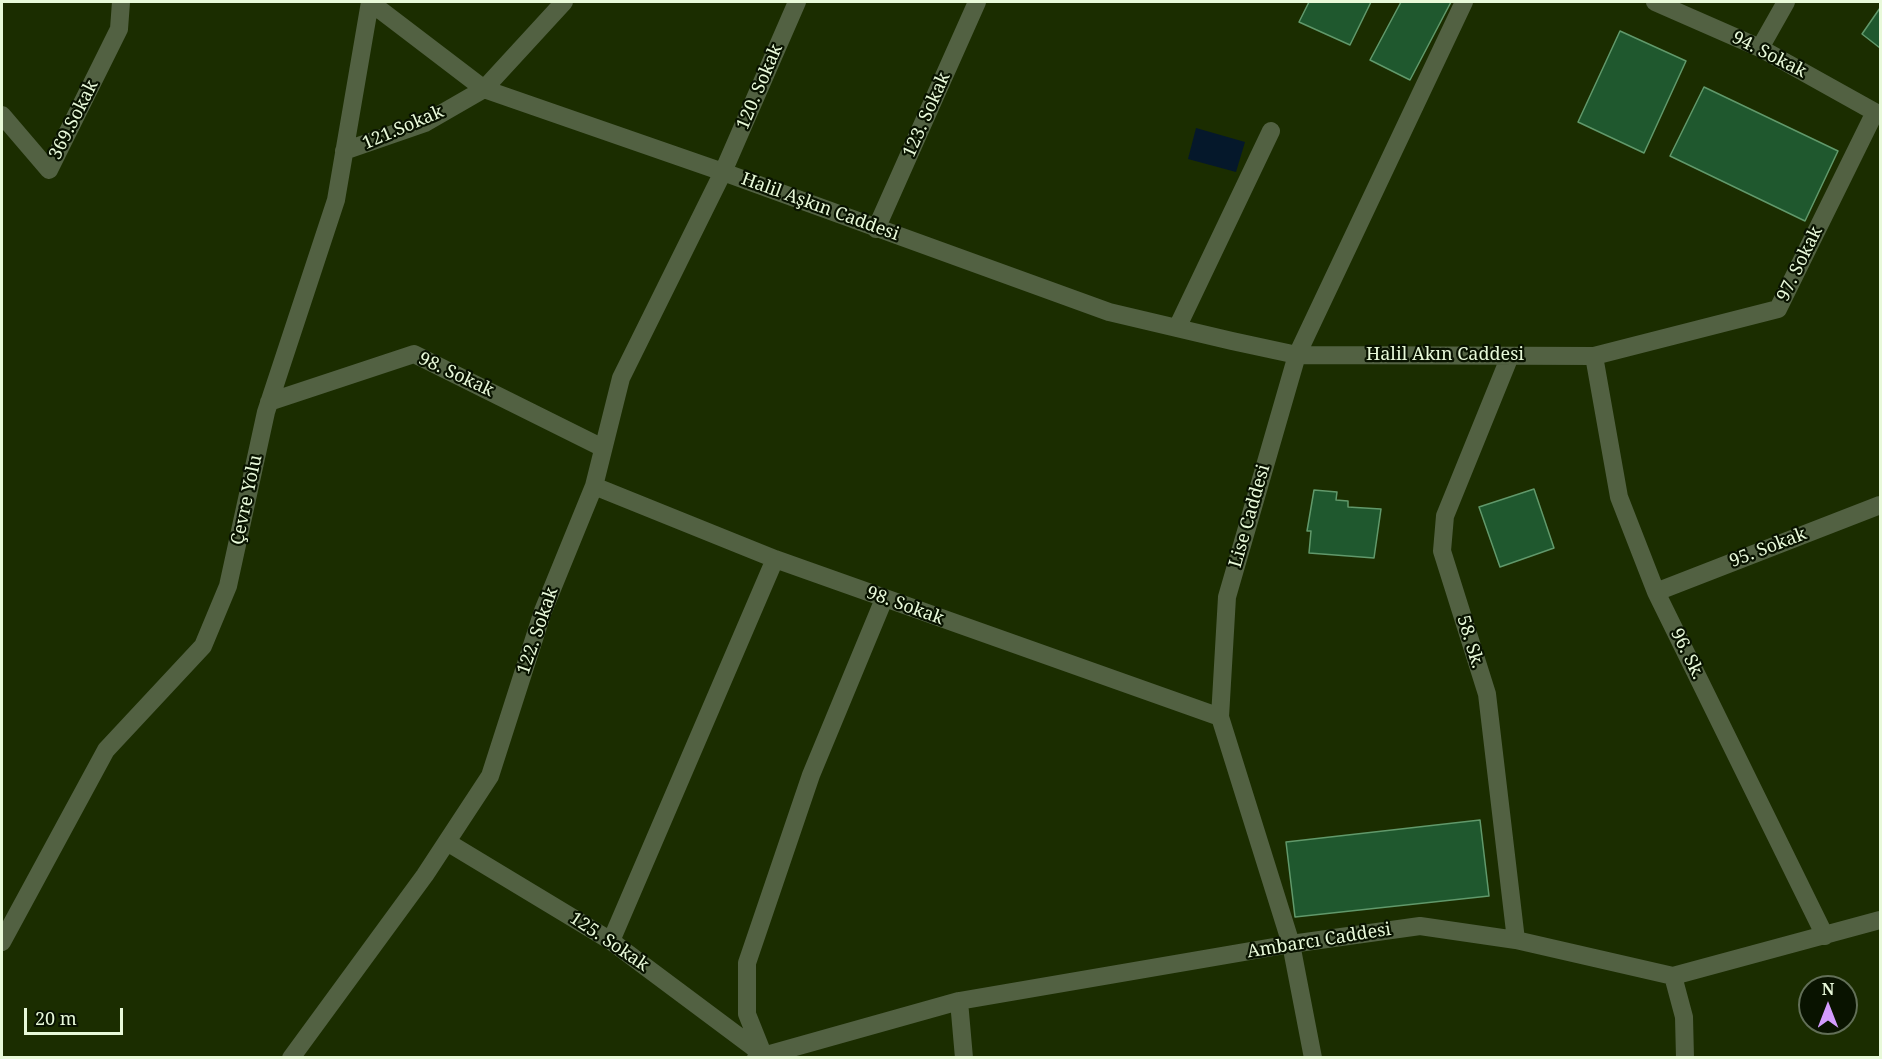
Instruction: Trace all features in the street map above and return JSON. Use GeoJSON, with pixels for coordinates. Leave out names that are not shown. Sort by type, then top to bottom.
{"type":"FeatureCollection","features":[{"type":"Feature","properties":{"kind":"street","name":"369.Sokak"},"geometry":{"type":"LineString","coordinates":[[2,115],[49,170],[119,29],[121,2]]}},
{"type":"Feature","properties":{"kind":"street","name":"Halil Aşkın Caddesi"},"geometry":{"type":"LineString","coordinates":[[370,2],[484,89],[723,172],[1109,312],[1297,355]]}},
{"type":"Feature","properties":{"kind":"street","name":"Çevre Yolu"},"geometry":{"type":"LineString","coordinates":[[2,942],[106,750],[203,646],[228,586],[269,402],[336,200],[370,2]]}},
{"type":"Feature","properties":{"kind":"street","name":"121.Sokak"},"geometry":{"type":"LineString","coordinates":[[344,152],[425,123],[484,89],[564,2]]}},
{"type":"Feature","properties":{"kind":"street","name":"120. Sokak"},"geometry":{"type":"LineString","coordinates":[[723,172],[797,2]]}},
{"type":"Feature","properties":{"kind":"street","name":"123. Sokak"},"geometry":{"type":"LineString","coordinates":[[876,229],[977,2]]}},
{"type":"Feature","properties":{"kind":"street","name":"Lise Caddesi"},"geometry":{"type":"LineString","coordinates":[[1313,1058],[1291,944],[1220,717],[1227,597],[1297,355],[1464,2]]}},
{"type":"Feature","properties":{"kind":"street","name":"94. Sokak"},"geometry":{"type":"LineString","coordinates":[[1655,2],[1760,48],[1878,114]]}},
{"type":"Feature","properties":{"kind":"street"},"geometry":{"type":"LineString","coordinates":[[1760,48],[1786,2]]}},
{"type":"Feature","properties":{"kind":"street","name":"97. Sokak"},"geometry":{"type":"LineString","coordinates":[[1594,356],[1778,309],[1878,114]]}},
{"type":"Feature","properties":{"kind":"street"},"geometry":{"type":"LineString","coordinates":[[1177,328],[1271,131]]}},
{"type":"Feature","properties":{"kind":"street","name":"122. Sokak"},"geometry":{"type":"LineString","coordinates":[[291,1058],[425,875],[490,777],[543,611],[594,486],[621,378],[723,172]]}},
{"type":"Feature","properties":{"kind":"street","name":"98. Sokak"},"geometry":{"type":"LineString","coordinates":[[269,402],[414,354],[603,448]]}},
{"type":"Feature","properties":{"kind":"street","name":"Halil Akın Caddesi"},"geometry":{"type":"LineString","coordinates":[[1297,355],[1594,356]]}},
{"type":"Feature","properties":{"kind":"street","name":"58. Sk."},"geometry":{"type":"LineString","coordinates":[[1510,356],[1445,516],[1442,551],[1487,694],[1516,940]]}},
{"type":"Feature","properties":{"kind":"street","name":"96. Sk."},"geometry":{"type":"LineString","coordinates":[[1594,356],[1619,497],[1656,592],[1825,936]]}},
{"type":"Feature","properties":{"kind":"street","name":"98. Sokak"},"geometry":{"type":"LineString","coordinates":[[594,486],[775,559],[1220,717]]}},
{"type":"Feature","properties":{"kind":"street","name":"95. Sokak"},"geometry":{"type":"LineString","coordinates":[[1656,592],[1881,505]]}},
{"type":"Feature","properties":{"kind":"street"},"geometry":{"type":"LineString","coordinates":[[611,941],[775,559]]}},
{"type":"Feature","properties":{"kind":"street"},"geometry":{"type":"LineString","coordinates":[[760,1056],[747,1014],[747,963],[811,775],[884,599]]}},
{"type":"Feature","properties":{"kind":"street","name":"125. Sokak"},"geometry":{"type":"LineString","coordinates":[[447,842],[611,941],[760,1056]]}},
{"type":"Feature","properties":{"kind":"street","name":"Ambarcı Caddesi"},"geometry":{"type":"LineString","coordinates":[[760,1056],[959,1001],[1291,944],[1420,926],[1516,940],[1673,976],[1881,920]]}},
{"type":"Feature","properties":{"kind":"street"},"geometry":{"type":"LineString","coordinates":[[1673,976],[1684,1017],[1685,1058]]}},
{"type":"Feature","properties":{"kind":"street"},"geometry":{"type":"LineString","coordinates":[[959,1001],[964,1058]]}},
{"type":"Feature","properties":{"kind":"water"},"geometry":{"type":"Polygon","coordinates":[[[1196,128],[1245,142],[1236,172],[1188,159],[1196,128]]]}},
{"type":"Feature","properties":{"kind":"building"},"geometry":{"type":"Polygon","coordinates":[[[1309,2],[1371,2],[1350,45],[1299,22],[1309,2]]]}},
{"type":"Feature","properties":{"kind":"building"},"geometry":{"type":"Polygon","coordinates":[[[1401,2],[1451,2],[1410,80],[1370,60],[1401,2]]]}},
{"type":"Feature","properties":{"kind":"building"},"geometry":{"type":"Polygon","coordinates":[[[1880,8],[1880,48],[1862,34],[1880,8]]]}},
{"type":"Feature","properties":{"kind":"building"},"geometry":{"type":"Polygon","coordinates":[[[1620,31],[1686,61],[1644,153],[1578,122],[1620,31]]]}},
{"type":"Feature","properties":{"kind":"building"},"geometry":{"type":"Polygon","coordinates":[[[1704,87],[1838,151],[1805,221],[1670,156],[1704,87]]]}},
{"type":"Feature","properties":{"kind":"building"},"geometry":{"type":"Polygon","coordinates":[[[1534,489],[1554,548],[1500,567],[1479,507],[1534,489]]]}},
{"type":"Feature","properties":{"kind":"building"},"geometry":{"type":"Polygon","coordinates":[[[1314,490],[1337,492],[1336,500],[1348,501],[1348,507],[1381,509],[1374,558],[1309,553],[1311,531],[1307,531],[1314,490]]]}},
{"type":"Feature","properties":{"kind":"building"},"geometry":{"type":"Polygon","coordinates":[[[1480,820],[1489,896],[1295,917],[1286,842],[1480,820]]]}}]}
